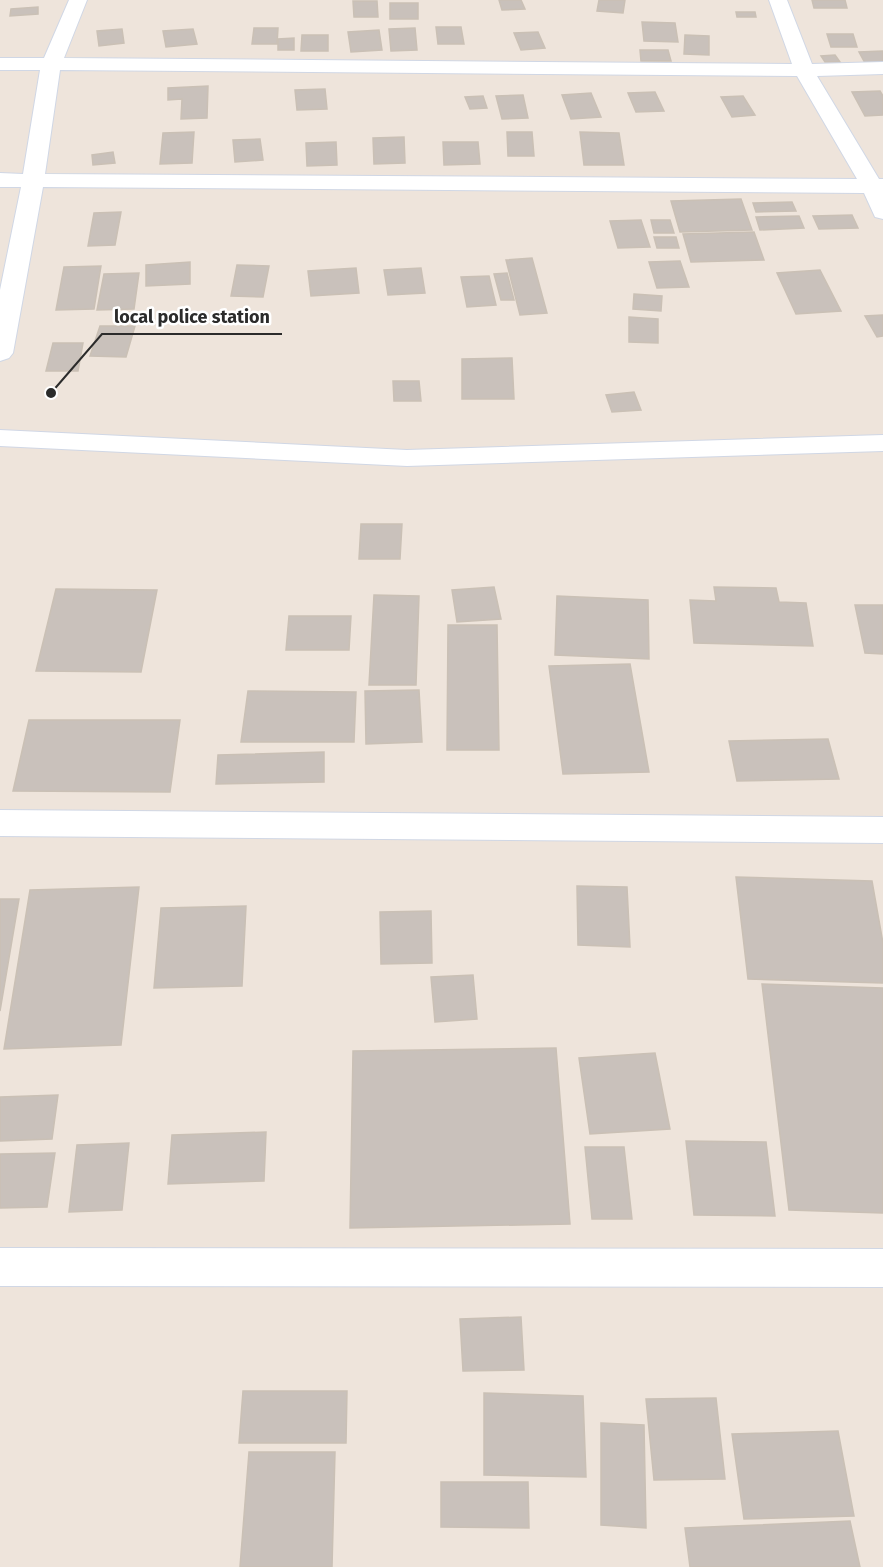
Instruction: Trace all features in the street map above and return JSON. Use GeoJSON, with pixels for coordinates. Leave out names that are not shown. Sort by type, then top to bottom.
{"type":"FeatureCollection","features":[{"type":"Feature","properties":{"kind":"street"},"geometry":{"type":"LineString","coordinates":[[0,353],[33,181],[51,66],[78,0]]}},
{"type":"Feature","properties":{"kind":"street"},"geometry":{"type":"LineString","coordinates":[[778,0],[804,70],[877,186],[883,212]]}},
{"type":"Feature","properties":{"kind":"street"},"geometry":{"type":"LineString","coordinates":[[0,64],[804,70],[883,68]]}},
{"type":"Feature","properties":{"kind":"street"},"geometry":{"type":"LineString","coordinates":[[0,180],[877,186]]}},
{"type":"Feature","properties":{"kind":"street"},"geometry":{"type":"LineString","coordinates":[[0,438],[407,458],[883,443]]}},
{"type":"Feature","properties":{"kind":"street"},"geometry":{"type":"LineString","coordinates":[[0,823],[883,830]]}},
{"type":"Feature","properties":{"kind":"street"},"geometry":{"type":"LineString","coordinates":[[0,1267],[883,1268]]}},
{"type":"Feature","properties":{"kind":"building"},"geometry":{"type":"Polygon","coordinates":[[[499,0],[521,0],[525,9],[502,10],[499,0]]]}},
{"type":"Feature","properties":{"kind":"building"},"geometry":{"type":"Polygon","coordinates":[[[599,0],[625,0],[623,13],[597,11],[599,0]]]}},
{"type":"Feature","properties":{"kind":"building"},"geometry":{"type":"Polygon","coordinates":[[[812,0],[845,0],[847,8],[814,8],[812,0]]]}},
{"type":"Feature","properties":{"kind":"building"},"geometry":{"type":"Polygon","coordinates":[[[353,1],[377,1],[378,17],[354,17],[353,1]]]}},
{"type":"Feature","properties":{"kind":"building"},"geometry":{"type":"Polygon","coordinates":[[[390,3],[418,3],[418,19],[390,19],[390,3]]]}},
{"type":"Feature","properties":{"kind":"building"},"geometry":{"type":"Polygon","coordinates":[[[38,7],[38,14],[10,16],[11,9],[38,7]]]}},
{"type":"Feature","properties":{"kind":"building"},"geometry":{"type":"Polygon","coordinates":[[[736,12],[755,12],[756,17],[737,17],[736,12]]]}},
{"type":"Feature","properties":{"kind":"building"},"geometry":{"type":"Polygon","coordinates":[[[642,22],[675,23],[678,42],[644,41],[642,22]]]}},
{"type":"Feature","properties":{"kind":"building"},"geometry":{"type":"Polygon","coordinates":[[[436,27],[461,27],[464,44],[438,44],[436,27]]]}},
{"type":"Feature","properties":{"kind":"building"},"geometry":{"type":"Polygon","coordinates":[[[254,28],[278,28],[277,44],[252,44],[254,28]]]}},
{"type":"Feature","properties":{"kind":"building"},"geometry":{"type":"Polygon","coordinates":[[[415,28],[417,50],[391,51],[389,29],[415,28]]]}},
{"type":"Feature","properties":{"kind":"building"},"geometry":{"type":"Polygon","coordinates":[[[122,29],[124,43],[99,46],[97,31],[122,29]]]}},
{"type":"Feature","properties":{"kind":"building"},"geometry":{"type":"Polygon","coordinates":[[[193,29],[197,44],[166,47],[163,31],[193,29]]]}},
{"type":"Feature","properties":{"kind":"building"},"geometry":{"type":"Polygon","coordinates":[[[379,30],[382,50],[351,52],[348,32],[379,30]]]}},
{"type":"Feature","properties":{"kind":"building"},"geometry":{"type":"Polygon","coordinates":[[[538,32],[545,48],[521,50],[514,33],[538,32]]]}},
{"type":"Feature","properties":{"kind":"building"},"geometry":{"type":"Polygon","coordinates":[[[827,34],[853,34],[857,47],[831,47],[827,34]]]}},
{"type":"Feature","properties":{"kind":"building"},"geometry":{"type":"Polygon","coordinates":[[[302,35],[328,35],[328,51],[301,51],[302,35]]]}},
{"type":"Feature","properties":{"kind":"building"},"geometry":{"type":"Polygon","coordinates":[[[685,35],[709,36],[709,55],[684,54],[685,35]]]}},
{"type":"Feature","properties":{"kind":"building"},"geometry":{"type":"Polygon","coordinates":[[[294,38],[294,50],[278,50],[278,39],[294,38]]]}},
{"type":"Feature","properties":{"kind":"building"},"geometry":{"type":"Polygon","coordinates":[[[640,50],[668,50],[671,61],[641,61],[640,50]]]}},
{"type":"Feature","properties":{"kind":"building"},"geometry":{"type":"Polygon","coordinates":[[[883,51],[883,63],[865,63],[859,52],[883,51]]]}},
{"type":"Feature","properties":{"kind":"building"},"geometry":{"type":"Polygon","coordinates":[[[835,55],[840,62],[825,62],[821,56],[835,55]]]}},
{"type":"Feature","properties":{"kind":"building"},"geometry":{"type":"Polygon","coordinates":[[[208,86],[207,118],[181,119],[182,99],[168,100],[168,88],[208,86]]]}},
{"type":"Feature","properties":{"kind":"building"},"geometry":{"type":"Polygon","coordinates":[[[325,89],[327,109],[297,110],[295,90],[325,89]]]}},
{"type":"Feature","properties":{"kind":"building"},"geometry":{"type":"Polygon","coordinates":[[[880,91],[883,96],[883,115],[865,116],[852,92],[880,91]]]}},
{"type":"Feature","properties":{"kind":"building"},"geometry":{"type":"Polygon","coordinates":[[[655,92],[664,111],[636,112],[628,93],[655,92]]]}},
{"type":"Feature","properties":{"kind":"building"},"geometry":{"type":"Polygon","coordinates":[[[591,93],[601,117],[571,119],[562,95],[591,93]]]}},
{"type":"Feature","properties":{"kind":"building"},"geometry":{"type":"Polygon","coordinates":[[[523,95],[528,118],[502,119],[496,96],[523,95]]]}},
{"type":"Feature","properties":{"kind":"building"},"geometry":{"type":"Polygon","coordinates":[[[483,96],[487,108],[470,109],[465,97],[483,96]]]}},
{"type":"Feature","properties":{"kind":"building"},"geometry":{"type":"Polygon","coordinates":[[[743,96],[755,115],[732,117],[721,97],[743,96]]]}},
{"type":"Feature","properties":{"kind":"building"},"geometry":{"type":"Polygon","coordinates":[[[194,132],[192,163],[160,164],[163,133],[194,132]]]}},
{"type":"Feature","properties":{"kind":"building"},"geometry":{"type":"Polygon","coordinates":[[[507,132],[532,132],[534,156],[508,156],[507,132]]]}},
{"type":"Feature","properties":{"kind":"building"},"geometry":{"type":"Polygon","coordinates":[[[580,132],[619,133],[624,165],[584,165],[580,132]]]}},
{"type":"Feature","properties":{"kind":"building"},"geometry":{"type":"Polygon","coordinates":[[[404,137],[405,163],[374,164],[373,138],[404,137]]]}},
{"type":"Feature","properties":{"kind":"building"},"geometry":{"type":"Polygon","coordinates":[[[260,139],[263,160],[235,162],[233,140],[260,139]]]}},
{"type":"Feature","properties":{"kind":"building"},"geometry":{"type":"Polygon","coordinates":[[[336,142],[337,165],[307,166],[306,143],[336,142]]]}},
{"type":"Feature","properties":{"kind":"building"},"geometry":{"type":"Polygon","coordinates":[[[443,142],[478,142],[480,164],[444,165],[443,142]]]}},
{"type":"Feature","properties":{"kind":"building"},"geometry":{"type":"Polygon","coordinates":[[[113,152],[115,163],[93,165],[92,155],[113,152]]]}},
{"type":"Feature","properties":{"kind":"building"},"geometry":{"type":"Polygon","coordinates":[[[741,199],[752,230],[680,232],[671,201],[741,199]]]}},
{"type":"Feature","properties":{"kind":"building"},"geometry":{"type":"Polygon","coordinates":[[[792,202],[796,211],[756,212],[753,203],[792,202]]]}},
{"type":"Feature","properties":{"kind":"building"},"geometry":{"type":"Polygon","coordinates":[[[121,212],[115,245],[88,246],[94,213],[121,212]]]}},
{"type":"Feature","properties":{"kind":"building"},"geometry":{"type":"Polygon","coordinates":[[[852,215],[858,228],[819,229],[813,216],[852,215]]]}},
{"type":"Feature","properties":{"kind":"building"},"geometry":{"type":"Polygon","coordinates":[[[799,216],[804,228],[760,230],[756,217],[799,216]]]}},
{"type":"Feature","properties":{"kind":"building"},"geometry":{"type":"Polygon","coordinates":[[[641,220],[650,247],[618,248],[610,221],[641,220]]]}},
{"type":"Feature","properties":{"kind":"building"},"geometry":{"type":"Polygon","coordinates":[[[651,220],[670,220],[674,233],[654,233],[651,220]]]}},
{"type":"Feature","properties":{"kind":"building"},"geometry":{"type":"Polygon","coordinates":[[[754,232],[764,260],[691,262],[683,234],[754,232]]]}},
{"type":"Feature","properties":{"kind":"building"},"geometry":{"type":"Polygon","coordinates":[[[654,237],[676,237],[679,248],[657,248],[654,237]]]}},
{"type":"Feature","properties":{"kind":"building"},"geometry":{"type":"Polygon","coordinates":[[[532,258],[547,313],[520,315],[506,260],[532,258]]]}},
{"type":"Feature","properties":{"kind":"building"},"geometry":{"type":"Polygon","coordinates":[[[680,261],[689,287],[657,288],[649,262],[680,261]]]}},
{"type":"Feature","properties":{"kind":"building"},"geometry":{"type":"Polygon","coordinates":[[[190,262],[190,284],[146,286],[146,265],[190,262]]]}},
{"type":"Feature","properties":{"kind":"building"},"geometry":{"type":"Polygon","coordinates":[[[237,265],[269,266],[263,297],[231,296],[237,265]]]}},
{"type":"Feature","properties":{"kind":"building"},"geometry":{"type":"Polygon","coordinates":[[[101,266],[94,309],[56,310],[64,267],[101,266]]]}},
{"type":"Feature","properties":{"kind":"building"},"geometry":{"type":"Polygon","coordinates":[[[356,268],[359,293],[311,296],[308,271],[356,268]]]}},
{"type":"Feature","properties":{"kind":"building"},"geometry":{"type":"Polygon","coordinates":[[[421,268],[425,293],[388,295],[384,270],[421,268]]]}},
{"type":"Feature","properties":{"kind":"building"},"geometry":{"type":"Polygon","coordinates":[[[820,270],[841,311],[796,314],[777,273],[820,270]]]}},
{"type":"Feature","properties":{"kind":"building"},"geometry":{"type":"Polygon","coordinates":[[[139,273],[134,309],[97,310],[104,274],[139,273]]]}},
{"type":"Feature","properties":{"kind":"building"},"geometry":{"type":"Polygon","coordinates":[[[507,273],[514,300],[501,300],[494,274],[507,273]]]}},
{"type":"Feature","properties":{"kind":"building"},"geometry":{"type":"Polygon","coordinates":[[[489,276],[496,305],[467,307],[461,277],[489,276]]]}},
{"type":"Feature","properties":{"kind":"building"},"geometry":{"type":"Polygon","coordinates":[[[634,294],[662,296],[661,311],[633,309],[634,294]]]}},
{"type":"Feature","properties":{"kind":"building"},"geometry":{"type":"Polygon","coordinates":[[[883,315],[883,336],[877,337],[865,316],[883,315]]]}},
{"type":"Feature","properties":{"kind":"building"},"geometry":{"type":"Polygon","coordinates":[[[629,317],[658,319],[658,343],[629,342],[629,317]]]}},
{"type":"Feature","properties":{"kind":"building"},"geometry":{"type":"Polygon","coordinates":[[[100,326],[135,326],[126,357],[90,356],[100,326]]]}},
{"type":"Feature","properties":{"kind":"building"},"geometry":{"type":"Polygon","coordinates":[[[53,343],[83,343],[78,371],[46,371],[53,343]]]}},
{"type":"Feature","properties":{"kind":"building"},"geometry":{"type":"Polygon","coordinates":[[[512,358],[514,399],[462,399],[462,359],[512,358]]]}},
{"type":"Feature","properties":{"kind":"building"},"geometry":{"type":"Polygon","coordinates":[[[393,381],[419,381],[421,401],[394,401],[393,381]]]}},
{"type":"Feature","properties":{"kind":"building"},"geometry":{"type":"Polygon","coordinates":[[[634,392],[641,410],[612,412],[606,395],[634,392]]]}},
{"type":"Feature","properties":{"kind":"building"},"geometry":{"type":"Polygon","coordinates":[[[361,524],[402,524],[400,559],[359,559],[361,524]]]}},
{"type":"Feature","properties":{"kind":"building"},"geometry":{"type":"Polygon","coordinates":[[[494,587],[501,619],[457,622],[452,590],[494,587]]]}},
{"type":"Feature","properties":{"kind":"building"},"geometry":{"type":"Polygon","coordinates":[[[714,587],[776,588],[779,602],[806,603],[813,646],[694,643],[690,600],[716,601],[714,587]]]}},
{"type":"Feature","properties":{"kind":"building"},"geometry":{"type":"Polygon","coordinates":[[[56,589],[157,590],[141,672],[36,671],[56,589]]]}},
{"type":"Feature","properties":{"kind":"building"},"geometry":{"type":"Polygon","coordinates":[[[374,595],[419,596],[416,685],[369,685],[374,595]]]}},
{"type":"Feature","properties":{"kind":"building"},"geometry":{"type":"Polygon","coordinates":[[[557,596],[648,600],[649,659],[555,655],[557,596]]]}},
{"type":"Feature","properties":{"kind":"building"},"geometry":{"type":"Polygon","coordinates":[[[855,605],[883,605],[883,654],[865,653],[855,605]]]}},
{"type":"Feature","properties":{"kind":"building"},"geometry":{"type":"Polygon","coordinates":[[[289,616],[351,616],[349,650],[286,650],[289,616]]]}},
{"type":"Feature","properties":{"kind":"building"},"geometry":{"type":"Polygon","coordinates":[[[448,625],[497,625],[499,750],[447,750],[448,625]]]}},
{"type":"Feature","properties":{"kind":"building"},"geometry":{"type":"Polygon","coordinates":[[[630,664],[649,772],[563,774],[549,666],[630,664]]]}},
{"type":"Feature","properties":{"kind":"building"},"geometry":{"type":"Polygon","coordinates":[[[419,690],[422,742],[366,744],[365,691],[419,690]]]}},
{"type":"Feature","properties":{"kind":"building"},"geometry":{"type":"Polygon","coordinates":[[[248,691],[356,692],[354,742],[241,742],[248,691]]]}},
{"type":"Feature","properties":{"kind":"building"},"geometry":{"type":"Polygon","coordinates":[[[29,720],[180,720],[170,792],[13,791],[29,720]]]}},
{"type":"Feature","properties":{"kind":"building"},"geometry":{"type":"Polygon","coordinates":[[[828,739],[839,779],[737,781],[729,741],[828,739]]]}},
{"type":"Feature","properties":{"kind":"building"},"geometry":{"type":"Polygon","coordinates":[[[324,752],[324,782],[216,784],[218,755],[324,752]]]}},
{"type":"Feature","properties":{"kind":"building"},"geometry":{"type":"Polygon","coordinates":[[[736,877],[872,881],[883,943],[883,983],[748,979],[736,877]]]}},
{"type":"Feature","properties":{"kind":"building"},"geometry":{"type":"Polygon","coordinates":[[[577,886],[627,887],[630,947],[578,945],[577,886]]]}},
{"type":"Feature","properties":{"kind":"building"},"geometry":{"type":"Polygon","coordinates":[[[139,887],[121,1045],[4,1049],[30,890],[139,887]]]}},
{"type":"Feature","properties":{"kind":"building"},"geometry":{"type":"Polygon","coordinates":[[[0,899],[19,899],[0,1011],[0,899]]]}},
{"type":"Feature","properties":{"kind":"building"},"geometry":{"type":"Polygon","coordinates":[[[246,906],[242,986],[154,988],[161,908],[246,906]]]}},
{"type":"Feature","properties":{"kind":"building"},"geometry":{"type":"Polygon","coordinates":[[[431,911],[432,963],[381,964],[380,912],[431,911]]]}},
{"type":"Feature","properties":{"kind":"building"},"geometry":{"type":"Polygon","coordinates":[[[473,975],[477,1019],[435,1022],[431,977],[473,975]]]}},
{"type":"Feature","properties":{"kind":"building"},"geometry":{"type":"Polygon","coordinates":[[[762,984],[883,988],[883,1213],[789,1210],[762,984]]]}},
{"type":"Feature","properties":{"kind":"building"},"geometry":{"type":"Polygon","coordinates":[[[556,1048],[570,1224],[350,1228],[353,1051],[556,1048]]]}},
{"type":"Feature","properties":{"kind":"building"},"geometry":{"type":"Polygon","coordinates":[[[655,1053],[670,1129],[590,1134],[579,1058],[655,1053]]]}},
{"type":"Feature","properties":{"kind":"building"},"geometry":{"type":"Polygon","coordinates":[[[58,1095],[52,1139],[0,1141],[0,1097],[58,1095]]]}},
{"type":"Feature","properties":{"kind":"building"},"geometry":{"type":"Polygon","coordinates":[[[266,1132],[264,1181],[168,1184],[172,1135],[266,1132]]]}},
{"type":"Feature","properties":{"kind":"building"},"geometry":{"type":"Polygon","coordinates":[[[686,1141],[766,1142],[775,1216],[694,1215],[686,1141]]]}},
{"type":"Feature","properties":{"kind":"building"},"geometry":{"type":"Polygon","coordinates":[[[129,1143],[122,1210],[69,1212],[77,1145],[129,1143]]]}},
{"type":"Feature","properties":{"kind":"building"},"geometry":{"type":"Polygon","coordinates":[[[585,1147],[624,1147],[632,1219],[592,1219],[585,1147]]]}},
{"type":"Feature","properties":{"kind":"building"},"geometry":{"type":"Polygon","coordinates":[[[55,1153],[47,1207],[0,1208],[0,1154],[55,1153]]]}},
{"type":"Feature","properties":{"kind":"building"},"geometry":{"type":"Polygon","coordinates":[[[521,1317],[524,1370],[463,1371],[460,1319],[521,1317]]]}},
{"type":"Feature","properties":{"kind":"building"},"geometry":{"type":"Polygon","coordinates":[[[243,1391],[347,1391],[346,1443],[239,1443],[243,1391]]]}},
{"type":"Feature","properties":{"kind":"building"},"geometry":{"type":"Polygon","coordinates":[[[484,1393],[583,1396],[586,1477],[484,1475],[484,1393]]]}},
{"type":"Feature","properties":{"kind":"building"},"geometry":{"type":"Polygon","coordinates":[[[716,1398],[725,1479],[654,1480],[646,1399],[716,1398]]]}},
{"type":"Feature","properties":{"kind":"building"},"geometry":{"type":"Polygon","coordinates":[[[601,1423],[644,1425],[646,1528],[601,1525],[601,1423]]]}},
{"type":"Feature","properties":{"kind":"building"},"geometry":{"type":"Polygon","coordinates":[[[838,1431],[854,1516],[744,1519],[732,1434],[838,1431]]]}},
{"type":"Feature","properties":{"kind":"building"},"geometry":{"type":"Polygon","coordinates":[[[249,1452],[335,1452],[332,1567],[240,1567],[249,1452]]]}},
{"type":"Feature","properties":{"kind":"building"},"geometry":{"type":"Polygon","coordinates":[[[441,1482],[528,1482],[529,1528],[441,1527],[441,1482]]]}},
{"type":"Feature","properties":{"kind":"building"},"geometry":{"type":"Polygon","coordinates":[[[850,1521],[860,1567],[690,1567],[685,1528],[850,1521]]]}},
{"type":"Feature","properties":{"kind":"place","name":"local police station"},"geometry":{"type":"Point","coordinates":[51,393]}}]}
